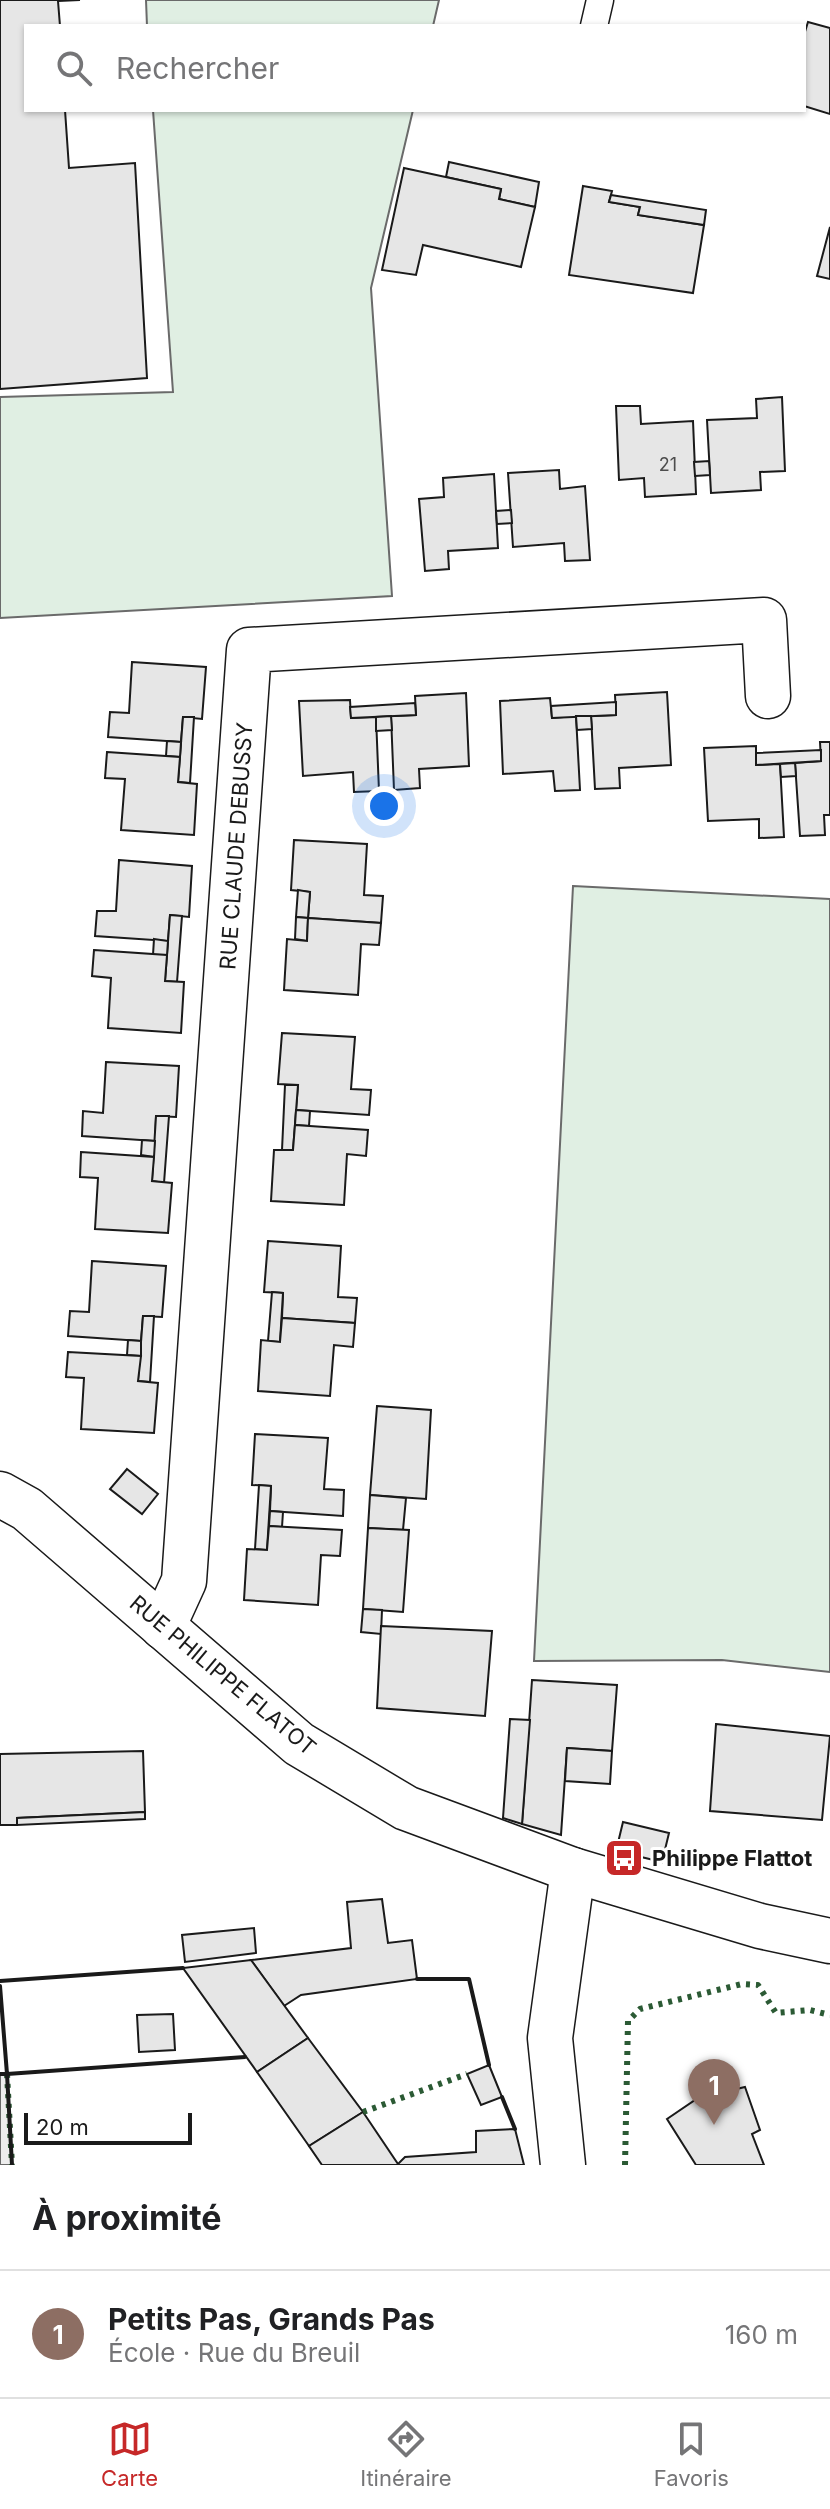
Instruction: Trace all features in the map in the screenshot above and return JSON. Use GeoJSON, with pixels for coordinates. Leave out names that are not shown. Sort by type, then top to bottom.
{"type":"FeatureCollection","features":[{"type":"Feature","properties":{"kind":"street","name":"RUE CLAUDE DEBUSSY"},"geometry":{"type":"LineString","coordinates":[[163,1627],[184,1581],[249,650],[764,620],[768,696]]}},
{"type":"Feature","properties":{"kind":"street","name":"RUE PHILIPPE FLATOT"},"geometry":{"type":"LineString","coordinates":[[0,1494],[27,1509],[299,1744],[406,1808],[573,1870],[760,1926],[830,1941]]}},
{"type":"Feature","properties":{"kind":"street"},"geometry":{"type":"LineString","coordinates":[[563,2165],[550,2038],[573,1870]]}},
{"type":"Feature","properties":{"kind":"lane"},"geometry":{"type":"LineString","coordinates":[[594,24],[600,0]]}},
{"type":"Feature","properties":{"kind":"green space"},"geometry":{"type":"Polygon","coordinates":[[[146,0],[439,0],[433,24],[147,24],[146,0]]]}},
{"type":"Feature","properties":{"kind":"green space"},"geometry":{"type":"Polygon","coordinates":[[[153,112],[413,112],[371,288],[392,596],[0,618],[0,397],[173,392],[153,112]]]}},
{"type":"Feature","properties":{"kind":"green space"},"geometry":{"type":"Polygon","coordinates":[[[573,886],[830,899],[830,1672],[722,1660],[534,1661],[573,886]]]}},
{"type":"Feature","properties":{"kind":"shaded area"},"geometry":{"type":"Polygon","coordinates":[[[0,2074],[7,2074],[12,2165],[0,2165],[0,2074]]]}},
{"type":"Feature","properties":{"kind":"building"},"geometry":{"type":"Polygon","coordinates":[[[0,0],[80,0],[58,1],[60,24],[24,24],[24,112],[65,112],[69,168],[135,163],[147,378],[0,389],[0,0]]]}},
{"type":"Feature","properties":{"kind":"building"},"geometry":{"type":"Polygon","coordinates":[[[808,22],[830,28],[830,114],[806,107],[808,22]]]}},
{"type":"Feature","properties":{"kind":"building"},"geometry":{"type":"Polygon","coordinates":[[[449,162],[539,182],[535,207],[499,199],[501,189],[446,177],[449,162]]]}},
{"type":"Feature","properties":{"kind":"building"},"geometry":{"type":"Polygon","coordinates":[[[404,168],[501,189],[499,199],[535,207],[521,267],[423,245],[416,275],[382,270],[404,168]]]}},
{"type":"Feature","properties":{"kind":"building"},"geometry":{"type":"Polygon","coordinates":[[[583,186],[612,191],[609,202],[640,207],[638,215],[704,225],[693,293],[569,275],[583,186]]]}},
{"type":"Feature","properties":{"kind":"building"},"geometry":{"type":"Polygon","coordinates":[[[611,195],[706,210],[704,225],[638,215],[640,207],[609,202],[611,195]]]}},
{"type":"Feature","properties":{"kind":"building"},"geometry":{"type":"Polygon","coordinates":[[[830,227],[830,279],[817,276],[830,227]]]}},
{"type":"Feature","properties":{"kind":"building"},"geometry":{"type":"Polygon","coordinates":[[[782,397],[785,471],[760,472],[761,490],[711,493],[707,420],[757,418],[756,399],[782,397]]]}},
{"type":"Feature","properties":{"kind":"building"},"geometry":{"type":"Polygon","coordinates":[[[616,406],[640,406],[641,424],[693,421],[696,494],[645,497],[644,478],[619,480],[616,406]]]}},
{"type":"Feature","properties":{"kind":"building"},"geometry":{"type":"Polygon","coordinates":[[[709,461],[710,475],[695,476],[694,462],[709,461]]]}},
{"type":"Feature","properties":{"kind":"building"},"geometry":{"type":"Polygon","coordinates":[[[559,470],[560,489],[585,486],[590,560],[565,561],[564,543],[513,547],[508,473],[559,470]]]}},
{"type":"Feature","properties":{"kind":"building"},"geometry":{"type":"Polygon","coordinates":[[[494,474],[498,548],[448,551],[449,569],[425,571],[419,499],[444,497],[443,478],[494,474]]]}},
{"type":"Feature","properties":{"kind":"building"},"geometry":{"type":"Polygon","coordinates":[[[511,510],[512,523],[497,524],[496,511],[511,510]]]}},
{"type":"Feature","properties":{"kind":"building"},"geometry":{"type":"Polygon","coordinates":[[[132,662],[206,667],[202,719],[183,717],[181,742],[108,737],[110,712],[129,713],[132,662]]]}},
{"type":"Feature","properties":{"kind":"building"},"geometry":{"type":"Polygon","coordinates":[[[667,692],[671,765],[619,768],[620,788],[595,789],[591,716],[616,715],[615,695],[667,692]]]}},
{"type":"Feature","properties":{"kind":"building"},"geometry":{"type":"Polygon","coordinates":[[[466,693],[469,766],[419,769],[420,788],[394,790],[391,716],[416,715],[415,696],[466,693]]]}},
{"type":"Feature","properties":{"kind":"building"},"geometry":{"type":"Polygon","coordinates":[[[550,698],[552,718],[576,716],[580,790],[555,791],[553,771],[503,774],[500,701],[550,698]]]}},
{"type":"Feature","properties":{"kind":"building"},"geometry":{"type":"Polygon","coordinates":[[[350,700],[351,718],[376,717],[379,791],[354,792],[353,772],[303,776],[299,701],[350,700]]]}},
{"type":"Feature","properties":{"kind":"building"},"geometry":{"type":"Polygon","coordinates":[[[616,702],[616,715],[552,718],[551,706],[616,702]]]}},
{"type":"Feature","properties":{"kind":"building"},"geometry":{"type":"Polygon","coordinates":[[[415,703],[416,715],[351,718],[350,707],[415,703]]]}},
{"type":"Feature","properties":{"kind":"building"},"geometry":{"type":"Polygon","coordinates":[[[391,716],[392,730],[376,731],[376,717],[391,716]]]}},
{"type":"Feature","properties":{"kind":"building"},"geometry":{"type":"Polygon","coordinates":[[[576,716],[591,716],[592,729],[577,730],[576,716]]]}},
{"type":"Feature","properties":{"kind":"building"},"geometry":{"type":"Polygon","coordinates":[[[183,717],[194,717],[190,783],[178,782],[183,717]]]}},
{"type":"Feature","properties":{"kind":"building"},"geometry":{"type":"Polygon","coordinates":[[[167,741],[181,742],[180,757],[166,756],[167,741]]]}},
{"type":"Feature","properties":{"kind":"building"},"geometry":{"type":"Polygon","coordinates":[[[820,742],[830,742],[830,815],[824,815],[825,835],[800,836],[795,763],[821,761],[820,742]]]}},
{"type":"Feature","properties":{"kind":"building"},"geometry":{"type":"Polygon","coordinates":[[[756,746],[756,765],[780,764],[784,837],[759,838],[759,819],[708,821],[704,748],[756,746]]]}},
{"type":"Feature","properties":{"kind":"building"},"geometry":{"type":"Polygon","coordinates":[[[821,750],[821,761],[756,765],[756,753],[821,750]]]}},
{"type":"Feature","properties":{"kind":"building"},"geometry":{"type":"Polygon","coordinates":[[[107,752],[180,757],[178,782],[197,784],[194,835],[121,830],[125,779],[105,778],[107,752]]]}},
{"type":"Feature","properties":{"kind":"building"},"geometry":{"type":"Polygon","coordinates":[[[795,763],[796,776],[781,777],[780,764],[795,763]]]}},
{"type":"Feature","properties":{"kind":"building"},"geometry":{"type":"Polygon","coordinates":[[[294,840],[367,844],[364,895],[383,896],[381,923],[308,918],[310,892],[291,890],[294,840]]]}},
{"type":"Feature","properties":{"kind":"building"},"geometry":{"type":"Polygon","coordinates":[[[119,860],[192,866],[189,917],[170,915],[168,941],[95,936],[97,911],[116,911],[119,860]]]}},
{"type":"Feature","properties":{"kind":"building"},"geometry":{"type":"Polygon","coordinates":[[[298,890],[310,892],[308,918],[296,917],[298,890]]]}},
{"type":"Feature","properties":{"kind":"building"},"geometry":{"type":"Polygon","coordinates":[[[170,915],[182,916],[177,982],[165,981],[170,915]]]}},
{"type":"Feature","properties":{"kind":"building"},"geometry":{"type":"Polygon","coordinates":[[[296,917],[308,918],[307,941],[295,939],[296,917]]]}},
{"type":"Feature","properties":{"kind":"building"},"geometry":{"type":"Polygon","coordinates":[[[308,918],[381,923],[379,945],[361,944],[358,995],[284,990],[287,939],[307,941],[308,918]]]}},
{"type":"Feature","properties":{"kind":"building"},"geometry":{"type":"Polygon","coordinates":[[[154,939],[168,941],[167,955],[153,955],[154,939]]]}},
{"type":"Feature","properties":{"kind":"building"},"geometry":{"type":"Polygon","coordinates":[[[94,950],[167,955],[165,981],[184,982],[181,1033],[108,1028],[111,978],[92,976],[94,950]]]}},
{"type":"Feature","properties":{"kind":"building"},"geometry":{"type":"Polygon","coordinates":[[[282,1033],[355,1037],[351,1089],[371,1090],[369,1115],[296,1110],[298,1085],[278,1084],[282,1033]]]}},
{"type":"Feature","properties":{"kind":"building"},"geometry":{"type":"Polygon","coordinates":[[[106,1062],[179,1066],[176,1117],[156,1116],[155,1141],[82,1136],[83,1111],[103,1113],[106,1062]]]}},
{"type":"Feature","properties":{"kind":"building"},"geometry":{"type":"Polygon","coordinates":[[[285,1085],[298,1085],[293,1150],[282,1150],[285,1085]]]}},
{"type":"Feature","properties":{"kind":"building"},"geometry":{"type":"Polygon","coordinates":[[[296,1110],[310,1111],[309,1126],[295,1125],[296,1110]]]}},
{"type":"Feature","properties":{"kind":"building"},"geometry":{"type":"Polygon","coordinates":[[[156,1116],[169,1116],[164,1183],[152,1181],[156,1116]]]}},
{"type":"Feature","properties":{"kind":"building"},"geometry":{"type":"Polygon","coordinates":[[[295,1125],[368,1130],[366,1156],[347,1154],[344,1205],[271,1201],[274,1150],[293,1150],[295,1125]]]}},
{"type":"Feature","properties":{"kind":"building"},"geometry":{"type":"Polygon","coordinates":[[[142,1140],[155,1141],[154,1157],[141,1155],[142,1140]]]}},
{"type":"Feature","properties":{"kind":"building"},"geometry":{"type":"Polygon","coordinates":[[[81,1152],[154,1157],[152,1181],[172,1183],[168,1233],[95,1229],[98,1178],[80,1177],[81,1152]]]}},
{"type":"Feature","properties":{"kind":"building"},"geometry":{"type":"Polygon","coordinates":[[[268,1241],[341,1246],[338,1297],[357,1298],[355,1323],[282,1318],[283,1293],[264,1292],[268,1241]]]}},
{"type":"Feature","properties":{"kind":"building"},"geometry":{"type":"Polygon","coordinates":[[[92,1261],[166,1266],[162,1317],[143,1316],[141,1341],[68,1336],[70,1311],[89,1312],[92,1261]]]}},
{"type":"Feature","properties":{"kind":"building"},"geometry":{"type":"Polygon","coordinates":[[[272,1292],[283,1293],[280,1342],[268,1341],[272,1292]]]}},
{"type":"Feature","properties":{"kind":"building"},"geometry":{"type":"Polygon","coordinates":[[[143,1316],[154,1316],[150,1382],[138,1381],[143,1316]]]}},
{"type":"Feature","properties":{"kind":"building"},"geometry":{"type":"Polygon","coordinates":[[[282,1318],[355,1323],[353,1347],[334,1345],[330,1396],[258,1391],[261,1340],[280,1342],[282,1318]]]}},
{"type":"Feature","properties":{"kind":"building"},"geometry":{"type":"Polygon","coordinates":[[[128,1340],[141,1341],[141,1356],[127,1355],[128,1340]]]}},
{"type":"Feature","properties":{"kind":"building"},"geometry":{"type":"Polygon","coordinates":[[[68,1352],[141,1356],[138,1381],[158,1383],[154,1433],[81,1429],[84,1378],[66,1377],[68,1352]]]}},
{"type":"Feature","properties":{"kind":"building"},"geometry":{"type":"Polygon","coordinates":[[[377,1406],[431,1410],[426,1499],[370,1495],[377,1406]]]}},
{"type":"Feature","properties":{"kind":"building"},"geometry":{"type":"Polygon","coordinates":[[[255,1434],[328,1438],[324,1489],[344,1490],[343,1516],[270,1511],[271,1486],[252,1485],[255,1434]]]}},
{"type":"Feature","properties":{"kind":"building"},"geometry":{"type":"Polygon","coordinates":[[[127,1469],[158,1494],[142,1514],[110,1489],[127,1469]]]}},
{"type":"Feature","properties":{"kind":"building"},"geometry":{"type":"Polygon","coordinates":[[[259,1485],[271,1486],[267,1550],[255,1549],[259,1485]]]}},
{"type":"Feature","properties":{"kind":"building"},"geometry":{"type":"Polygon","coordinates":[[[370,1495],[406,1498],[403,1530],[368,1528],[370,1495]]]}},
{"type":"Feature","properties":{"kind":"building"},"geometry":{"type":"Polygon","coordinates":[[[270,1511],[283,1512],[282,1527],[269,1526],[270,1511]]]}},
{"type":"Feature","properties":{"kind":"building"},"geometry":{"type":"Polygon","coordinates":[[[269,1526],[342,1530],[340,1556],[321,1555],[318,1605],[244,1600],[247,1549],[267,1550],[269,1526]]]}},
{"type":"Feature","properties":{"kind":"building"},"geometry":{"type":"Polygon","coordinates":[[[368,1528],[409,1530],[403,1612],[363,1609],[368,1528]]]}},
{"type":"Feature","properties":{"kind":"building"},"geometry":{"type":"Polygon","coordinates":[[[363,1609],[382,1610],[381,1634],[361,1632],[363,1609]]]}},
{"type":"Feature","properties":{"kind":"building"},"geometry":{"type":"Polygon","coordinates":[[[381,1626],[492,1631],[485,1716],[377,1708],[381,1626]]]}},
{"type":"Feature","properties":{"kind":"building"},"geometry":{"type":"Polygon","coordinates":[[[532,1680],[617,1685],[612,1751],[567,1748],[561,1835],[522,1824],[532,1680]]]}},
{"type":"Feature","properties":{"kind":"building"},"geometry":{"type":"Polygon","coordinates":[[[510,1719],[530,1720],[522,1824],[503,1818],[510,1719]]]}},
{"type":"Feature","properties":{"kind":"building"},"geometry":{"type":"Polygon","coordinates":[[[716,1724],[830,1736],[822,1820],[710,1811],[716,1724]]]}},
{"type":"Feature","properties":{"kind":"building"},"geometry":{"type":"Polygon","coordinates":[[[567,1748],[612,1751],[610,1784],[565,1781],[567,1748]]]}},
{"type":"Feature","properties":{"kind":"building"},"geometry":{"type":"Polygon","coordinates":[[[143,1751],[145,1812],[17,1818],[17,1825],[0,1825],[0,1754],[143,1751]]]}},
{"type":"Feature","properties":{"kind":"building"},"geometry":{"type":"Polygon","coordinates":[[[145,1812],[145,1819],[17,1825],[17,1818],[145,1812]]]}},
{"type":"Feature","properties":{"kind":"building"},"geometry":{"type":"Polygon","coordinates":[[[623,1822],[669,1833],[662,1862],[616,1851],[623,1822]]]}},
{"type":"Feature","properties":{"kind":"building"},"geometry":{"type":"Polygon","coordinates":[[[382,1899],[388,1943],[412,1940],[417,1979],[301,1995],[284,2006],[251,1960],[351,1948],[347,1902],[382,1899]]]}},
{"type":"Feature","properties":{"kind":"building"},"geometry":{"type":"Polygon","coordinates":[[[254,1928],[256,1953],[185,1962],[182,1935],[254,1928]]]}},
{"type":"Feature","properties":{"kind":"building"},"geometry":{"type":"Polygon","coordinates":[[[251,1960],[308,2038],[257,2072],[183,1968],[251,1960]]]}},
{"type":"Feature","properties":{"kind":"building"},"geometry":{"type":"Polygon","coordinates":[[[173,2014],[175,2050],[139,2052],[137,2015],[173,2014]]]}},
{"type":"Feature","properties":{"kind":"building"},"geometry":{"type":"Polygon","coordinates":[[[308,2038],[363,2112],[309,2146],[257,2072],[308,2038]]]}},
{"type":"Feature","properties":{"kind":"building"},"geometry":{"type":"Polygon","coordinates":[[[489,2065],[502,2097],[481,2105],[467,2074],[489,2065]]]}},
{"type":"Feature","properties":{"kind":"building"},"geometry":{"type":"Polygon","coordinates":[[[745,2087],[760,2130],[752,2134],[764,2165],[696,2165],[667,2119],[698,2098],[745,2087]]]}},
{"type":"Feature","properties":{"kind":"building"},"geometry":{"type":"Polygon","coordinates":[[[363,2112],[398,2164],[405,2157],[476,2152],[476,2131],[515,2129],[524,2165],[322,2165],[309,2146],[363,2112]]]}},
{"type":"Feature","properties":{"kind":"hedge"},"geometry":{"type":"LineString","coordinates":[[625,2165],[628,2021],[640,2009],[742,1984],[758,1985],[776,2013],[810,2010],[830,2015]]}},
{"type":"Feature","properties":{"kind":"hedge"},"geometry":{"type":"LineString","coordinates":[[7,2074],[12,2165]]}},
{"type":"Feature","properties":{"kind":"hedge"},"geometry":{"type":"LineString","coordinates":[[363,2112],[467,2074]]}},
{"type":"Feature","properties":{"kind":"wall"},"geometry":{"type":"LineString","coordinates":[[0,1981],[183,1968]]}},
{"type":"Feature","properties":{"kind":"wall"},"geometry":{"type":"LineString","coordinates":[[417,1979],[469,1979],[489,2065]]}},
{"type":"Feature","properties":{"kind":"wall"},"geometry":{"type":"LineString","coordinates":[[0,1986],[7,2074],[245,2057]]}},
{"type":"Feature","properties":{"kind":"wall"},"geometry":{"type":"LineString","coordinates":[[0,2074],[7,2074],[12,2165]]}},
{"type":"Feature","properties":{"kind":"wall"},"geometry":{"type":"LineString","coordinates":[[502,2097],[515,2129]]}},
{"type":"Feature","properties":{"kind":"place","name":"Philippe Flattot"},"geometry":{"type":"Point","coordinates":[624,1858]}},
{"type":"Feature","properties":{"kind":"place","name":"Petits Pas, Grands Pas"},"geometry":{"type":"Point","coordinates":[714,2125]}}]}
